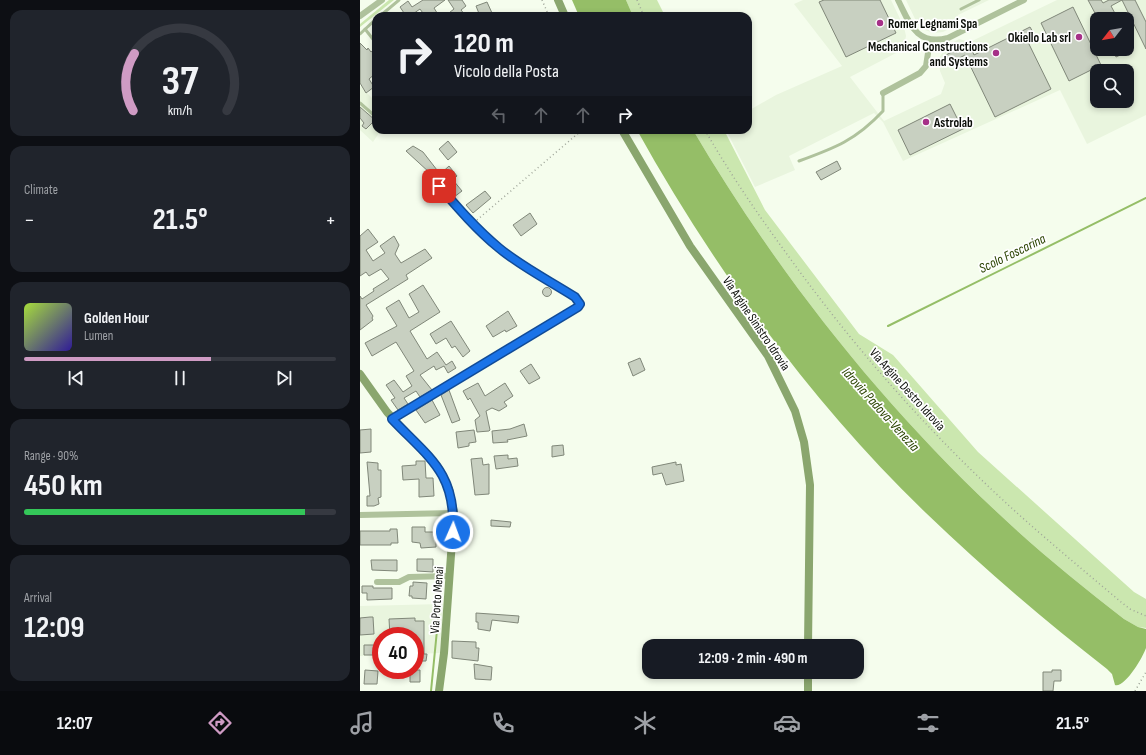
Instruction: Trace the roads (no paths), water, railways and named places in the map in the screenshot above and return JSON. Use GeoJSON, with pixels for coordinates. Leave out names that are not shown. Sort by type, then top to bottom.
{"type":"FeatureCollection","features":[{"type":"Feature","properties":{"kind":"main road"},"geometry":{"type":"LineString","coordinates":[[558,0],[563,12]]}},
{"type":"Feature","properties":{"kind":"main road","name":"Via Argine Sinistro Idrovia"},"geometry":{"type":"LineString","coordinates":[[624,134],[690,246],[768,356],[795,411],[804,442],[810,485],[808,639]]}},
{"type":"Feature","properties":{"kind":"main road","name":"Via Porto Menai"},"geometry":{"type":"LineString","coordinates":[[360,374],[392,419],[427,453],[438,467],[449,489],[454,513],[444,652],[439,691]]}},
{"type":"Feature","properties":{"kind":"main road"},"geometry":{"type":"LineString","coordinates":[[808,679],[808,691]]}},
{"type":"Feature","properties":{"kind":"street"},"geometry":{"type":"LineString","coordinates":[[360,16],[382,0]]}},
{"type":"Feature","properties":{"kind":"street"},"geometry":{"type":"LineString","coordinates":[[898,0],[913,30],[920,36],[938,41],[948,38],[1024,0]]}},
{"type":"Feature","properties":{"kind":"street"},"geometry":{"type":"LineString","coordinates":[[883,93],[920,73],[926,66],[930,40]]}},
{"type":"Feature","properties":{"kind":"street"},"geometry":{"type":"LineString","coordinates":[[392,419],[578,307],[580,304],[575,297],[512,258],[473,224],[431,177]]}},
{"type":"Feature","properties":{"kind":"street"},"geometry":{"type":"LineString","coordinates":[[360,515],[454,513]]}},
{"type":"Feature","properties":{"kind":"street"},"geometry":{"type":"LineString","coordinates":[[377,582],[400,582],[409,577],[449,576]]}},
{"type":"Feature","properties":{"kind":"lane"},"geometry":{"type":"LineString","coordinates":[[385,12],[399,0]]}},
{"type":"Feature","properties":{"kind":"lane"},"geometry":{"type":"LineString","coordinates":[[961,9],[979,0]]}},
{"type":"Feature","properties":{"kind":"lane"},"geometry":{"type":"LineString","coordinates":[[360,34],[372,23]]}},
{"type":"Feature","properties":{"kind":"lane"},"geometry":{"type":"LineString","coordinates":[[365,29],[372,38]]}},
{"type":"Feature","properties":{"kind":"lane"},"geometry":{"type":"LineString","coordinates":[[799,161],[845,143],[870,125],[883,111],[883,93]]}},
{"type":"Feature","properties":{"kind":"lane"},"geometry":{"type":"LineString","coordinates":[[360,103],[372,114]]}},
{"type":"Feature","properties":{"kind":"water"},"geometry":{"type":"Polygon","coordinates":[[[572,0],[626,0],[631,12],[577,12],[572,0]]]}},
{"type":"Feature","properties":{"kind":"water","name":"Idrovia Padova-Venezia"},"geometry":{"type":"Polygon","coordinates":[[[639,134],[695,134],[726,184],[799,289],[838,340],[922,437],[966,482],[1039,550],[1124,619],[1138,627],[1146,629],[1146,648],[1138,664],[1124,682],[1119,685],[1115,685],[1112,674],[1107,669],[1037,613],[969,554],[884,471],[844,427],[768,332],[732,283],[698,232],[639,134]]]}},
{"type":"Feature","properties":{"kind":"waterway","name":"Scolo Foscarina"},"geometry":{"type":"LineString","coordinates":[[888,326],[1146,198]]}},
{"type":"Feature","properties":{"kind":"waterway"},"geometry":{"type":"LineString","coordinates":[[431,691],[438,620]]}},
{"type":"Feature","properties":{"kind":"place","name":"Romer Legnami Spa"},"geometry":{"type":"Point","coordinates":[880,23]}},
{"type":"Feature","properties":{"kind":"place","name":"Okiello Lab srl"},"geometry":{"type":"Point","coordinates":[1079,37]}},
{"type":"Feature","properties":{"kind":"place","name":"Mechanical Constructions and Systems"},"geometry":{"type":"Point","coordinates":[996,53]}},
{"type":"Feature","properties":{"kind":"place","name":"Astrolab"},"geometry":{"type":"Point","coordinates":[926,122]}}]}
